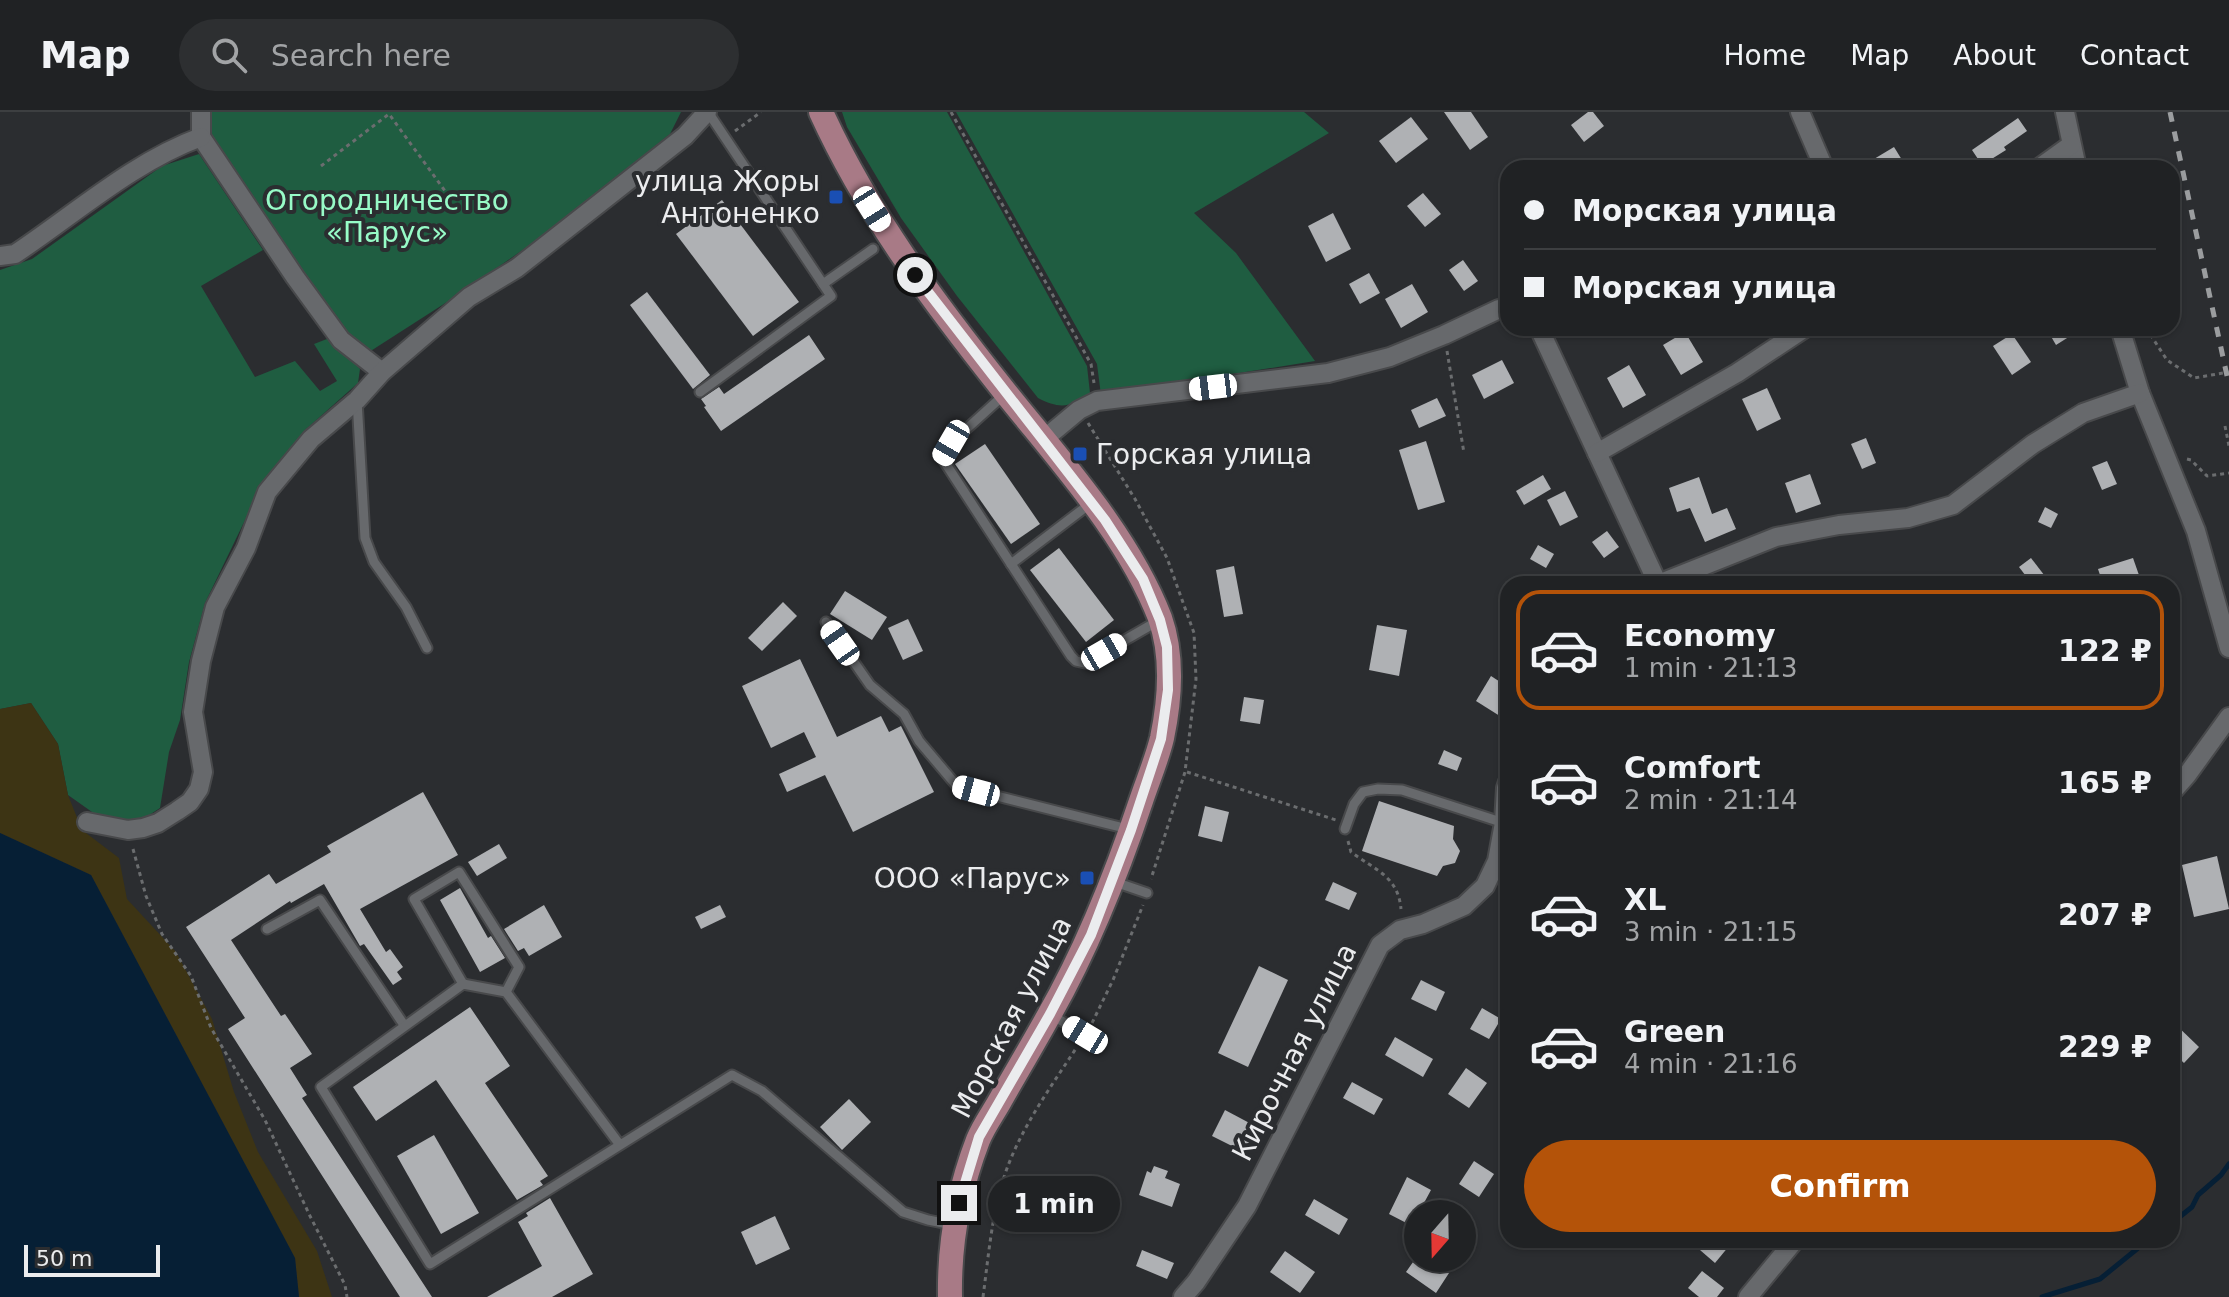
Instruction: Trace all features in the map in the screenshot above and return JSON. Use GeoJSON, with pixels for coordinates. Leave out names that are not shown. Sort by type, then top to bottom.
{"type":"FeatureCollection","features":[{"type":"Feature","properties":{"kind":"main road","name":"Морская улица"},"geometry":{"type":"LineString","coordinates":[[821,112],[858,187],[900,254],[1105,520],[1143,579],[1167,647],[1167,702],[1161,739],[1131,830],[1091,935],[1050,1014],[979,1137],[953,1225],[950,1297]]}},
{"type":"Feature","properties":{"kind":"street"},"geometry":{"type":"LineString","coordinates":[[201,112],[201,137],[295,277],[341,340],[382,372]]}},
{"type":"Feature","properties":{"kind":"street"},"geometry":{"type":"LineString","coordinates":[[87,822],[128,830],[158,823],[190,802],[199,789],[203,772],[193,712],[201,661],[215,607],[246,548],[267,492],[311,439],[469,297],[517,268],[685,136],[708,112]]}},
{"type":"Feature","properties":{"kind":"street"},"geometry":{"type":"LineString","coordinates":[[1800,112],[1821,160]]}},
{"type":"Feature","properties":{"kind":"street"},"geometry":{"type":"LineString","coordinates":[[2065,112],[2075,160]]}},
{"type":"Feature","properties":{"kind":"street"},"geometry":{"type":"LineString","coordinates":[[0,256],[15,254],[128,175],[172,148],[201,137]]}},
{"type":"Feature","properties":{"kind":"street"},"geometry":{"type":"LineString","coordinates":[[2050,160],[2071,145]]}},
{"type":"Feature","properties":{"kind":"street"},"geometry":{"type":"LineString","coordinates":[[1043,440],[1079,410],[1097,401],[1328,373],[1390,357],[1500,309]]}},
{"type":"Feature","properties":{"kind":"street"},"geometry":{"type":"LineString","coordinates":[[1543,336],[1654,576]]}},
{"type":"Feature","properties":{"kind":"street"},"geometry":{"type":"LineString","coordinates":[[1597,453],[1737,373],[1793,336]]}},
{"type":"Feature","properties":{"kind":"street"},"geometry":{"type":"LineString","coordinates":[[2122,336],[2140,393],[2196,531],[2229,648]]}},
{"type":"Feature","properties":{"kind":"street"},"geometry":{"type":"LineString","coordinates":[[1678,576],[1776,537],[1839,525],[1908,518],[1953,505],[2033,444],[2083,413],[2140,393]]}},
{"type":"Feature","properties":{"kind":"street"},"geometry":{"type":"LineString","coordinates":[[2180,783],[2229,717]]}},
{"type":"Feature","properties":{"kind":"street","name":"Кирочная улица"},"geometry":{"type":"LineString","coordinates":[[1183,1297],[1247,1206],[1380,945],[1400,930],[1423,924],[1464,906],[1485,886],[1497,861],[1500,845]]}},
{"type":"Feature","properties":{"kind":"street"},"geometry":{"type":"LineString","coordinates":[[1748,1297],[1788,1248]]}},
{"type":"Feature","properties":{"kind":"lane"},"geometry":{"type":"LineString","coordinates":[[700,392],[831,296],[708,112]]}},
{"type":"Feature","properties":{"kind":"lane"},"geometry":{"type":"LineString","coordinates":[[823,284],[873,249]]}},
{"type":"Feature","properties":{"kind":"lane"},"geometry":{"type":"LineString","coordinates":[[1006,393],[951,443],[942,458],[1076,661],[1085,663],[1160,620]]}},
{"type":"Feature","properties":{"kind":"lane"},"geometry":{"type":"LineString","coordinates":[[357,400],[365,538],[374,562],[406,607],[427,648]]}},
{"type":"Feature","properties":{"kind":"lane"},"geometry":{"type":"LineString","coordinates":[[1011,564],[1091,502]]}},
{"type":"Feature","properties":{"kind":"lane"},"geometry":{"type":"LineString","coordinates":[[826,622],[870,685],[904,714],[919,741],[957,786],[1131,830]]}},
{"type":"Feature","properties":{"kind":"lane"},"geometry":{"type":"LineString","coordinates":[[1346,826],[1354,804],[1363,792],[1378,789],[1402,790],[1500,822]]}},
{"type":"Feature","properties":{"kind":"lane"},"geometry":{"type":"LineString","coordinates":[[463,984],[414,899],[459,872],[519,967],[506,992]]}},
{"type":"Feature","properties":{"kind":"lane"},"geometry":{"type":"LineString","coordinates":[[1112,881],[1147,893]]}},
{"type":"Feature","properties":{"kind":"lane"},"geometry":{"type":"LineString","coordinates":[[267,929],[320,900],[404,1025]]}},
{"type":"Feature","properties":{"kind":"lane"},"geometry":{"type":"LineString","coordinates":[[620,1145],[506,992],[463,984],[321,1087],[430,1264],[732,1075],[762,1091],[903,1212],[953,1225]]}},
{"type":"Feature","properties":{"kind":"lane"},"geometry":{"type":"LineString","coordinates":[[1050,1014],[1085,1035]]}},
{"type":"Feature","properties":{"kind":"path"},"geometry":{"type":"LineString","coordinates":[[725,138],[761,112]]}},
{"type":"Feature","properties":{"kind":"path"},"geometry":{"type":"LineString","coordinates":[[951,112],[1091,364],[1097,401]]}},
{"type":"Feature","properties":{"kind":"path"},"geometry":{"type":"LineString","coordinates":[[321,166],[389,113],[448,195]]}},
{"type":"Feature","properties":{"kind":"path"},"geometry":{"type":"LineString","coordinates":[[1444,335],[1464,453]]}},
{"type":"Feature","properties":{"kind":"path"},"geometry":{"type":"LineString","coordinates":[[2151,336],[2167,360],[2194,378],[2229,372]]}},
{"type":"Feature","properties":{"kind":"path"},"geometry":{"type":"LineString","coordinates":[[2225,426],[2229,446]]}},
{"type":"Feature","properties":{"kind":"path"},"geometry":{"type":"LineString","coordinates":[[2167,457],[2191,460],[2207,476],[2229,473]]}},
{"type":"Feature","properties":{"kind":"path"},"geometry":{"type":"LineString","coordinates":[[1185,772],[1346,826],[1351,852],[1390,879],[1399,892],[1400,930]]}},
{"type":"Feature","properties":{"kind":"path"},"geometry":{"type":"LineString","coordinates":[[128,830],[146,896],[162,934],[191,976],[211,1028],[265,1120],[345,1285],[347,1297]]}},
{"type":"Feature","properties":{"kind":"green space","name":"Огородничество «Парус»"},"geometry":{"type":"Polygon","coordinates":[[[208,112],[681,112],[670,134],[547,233],[366,354],[346,338],[208,137],[208,112]]]}},
{"type":"Feature","properties":{"kind":"green space"},"geometry":{"type":"Polygon","coordinates":[[[842,112],[947,112],[1087,366],[1090,393],[1077,402],[1065,405],[1038,398],[957,296],[901,218],[847,127],[842,112]]]}},
{"type":"Feature","properties":{"kind":"green space"},"geometry":{"type":"Polygon","coordinates":[[[956,112],[1304,112],[1329,133],[1194,213],[1236,253],[1315,361],[1101,395],[1097,364],[956,112]]]}},
{"type":"Feature","properties":{"kind":"green space"},"geometry":{"type":"Polygon","coordinates":[[[199,154],[263,250],[201,286],[255,377],[295,361],[320,391],[337,381],[314,344],[332,337],[360,369],[358,383],[304,431],[262,485],[205,603],[189,662],[180,720],[169,752],[160,808],[137,823],[109,824],[68,795],[58,744],[31,703],[0,709],[0,270],[32,259],[162,166],[199,154]]]}},
{"type":"Feature","properties":{"kind":"sand"},"geometry":{"type":"Polygon","coordinates":[[[31,703],[58,744],[68,795],[82,830],[119,858],[127,899],[176,952],[212,1019],[234,1092],[258,1152],[317,1251],[332,1297],[299,1297],[295,1258],[91,875],[0,833],[0,709],[31,703]]]}},
{"type":"Feature","properties":{"kind":"water"},"geometry":{"type":"Polygon","coordinates":[[[0,833],[91,875],[295,1258],[299,1297],[0,1297],[0,833]]]}},
{"type":"Feature","properties":{"kind":"building"},"geometry":{"type":"Polygon","coordinates":[[[1444,112],[1471,112],[1488,137],[1470,150],[1444,112]]]}},
{"type":"Feature","properties":{"kind":"building"},"geometry":{"type":"Polygon","coordinates":[[[1588,112],[1593,112],[1604,126],[1584,142],[1571,125],[1588,112]]]}},
{"type":"Feature","properties":{"kind":"building"},"geometry":{"type":"Polygon","coordinates":[[[1411,117],[1428,139],[1396,163],[1379,141],[1411,117]]]}},
{"type":"Feature","properties":{"kind":"building"},"geometry":{"type":"Polygon","coordinates":[[[2018,118],[2027,131],[1990,160],[1979,160],[1972,150],[2018,118]]]}},
{"type":"Feature","properties":{"kind":"building"},"geometry":{"type":"Polygon","coordinates":[[[1894,147],[1902,160],[1872,160],[1894,147]]]}},
{"type":"Feature","properties":{"kind":"building"},"geometry":{"type":"Polygon","coordinates":[[[1423,193],[1441,214],[1425,227],[1407,206],[1423,193]]]}},
{"type":"Feature","properties":{"kind":"building"},"geometry":{"type":"Polygon","coordinates":[[[722,200],[799,302],[753,336],[676,234],[722,200]]]}},
{"type":"Feature","properties":{"kind":"building"},"geometry":{"type":"Polygon","coordinates":[[[1333,213],[1351,249],[1326,262],[1308,226],[1333,213]]]}},
{"type":"Feature","properties":{"kind":"building"},"geometry":{"type":"Polygon","coordinates":[[[1463,260],[1478,281],[1464,291],[1449,270],[1463,260]]]}},
{"type":"Feature","properties":{"kind":"building"},"geometry":{"type":"Polygon","coordinates":[[[1369,273],[1380,293],[1360,304],[1349,284],[1369,273]]]}},
{"type":"Feature","properties":{"kind":"building"},"geometry":{"type":"Polygon","coordinates":[[[1412,284],[1428,312],[1401,328],[1385,299],[1412,284]]]}},
{"type":"Feature","properties":{"kind":"building"},"geometry":{"type":"Polygon","coordinates":[[[647,292],[710,375],[693,389],[630,305],[647,292]]]}},
{"type":"Feature","properties":{"kind":"building"},"geometry":{"type":"Polygon","coordinates":[[[809,335],[825,359],[721,431],[701,399],[719,387],[724,394],[809,335]]]}},
{"type":"Feature","properties":{"kind":"building"},"geometry":{"type":"Polygon","coordinates":[[[1678,336],[1687,336],[1703,362],[1681,375],[1663,345],[1678,336]]]}},
{"type":"Feature","properties":{"kind":"building"},"geometry":{"type":"Polygon","coordinates":[[[2013,336],[2031,362],[2012,375],[1993,346],[2013,336]]]}},
{"type":"Feature","properties":{"kind":"building"},"geometry":{"type":"Polygon","coordinates":[[[2051,336],[2070,336],[2056,345],[2051,336]]]}},
{"type":"Feature","properties":{"kind":"building"},"geometry":{"type":"Polygon","coordinates":[[[1502,360],[1514,383],[1484,399],[1472,375],[1502,360]]]}},
{"type":"Feature","properties":{"kind":"building"},"geometry":{"type":"Polygon","coordinates":[[[1629,365],[1646,395],[1623,408],[1607,378],[1629,365]]]}},
{"type":"Feature","properties":{"kind":"building"},"geometry":{"type":"Polygon","coordinates":[[[1767,388],[1781,419],[1757,431],[1742,399],[1767,388]]]}},
{"type":"Feature","properties":{"kind":"building"},"geometry":{"type":"Polygon","coordinates":[[[1437,398],[1446,416],[1419,428],[1411,410],[1437,398]]]}},
{"type":"Feature","properties":{"kind":"building"},"geometry":{"type":"Polygon","coordinates":[[[1866,438],[1876,463],[1862,469],[1851,444],[1866,438]]]}},
{"type":"Feature","properties":{"kind":"building"},"geometry":{"type":"Polygon","coordinates":[[[1426,441],[1445,502],[1418,510],[1399,450],[1426,441]]]}},
{"type":"Feature","properties":{"kind":"building"},"geometry":{"type":"Polygon","coordinates":[[[985,444],[1040,524],[1011,544],[955,464],[985,444]]]}},
{"type":"Feature","properties":{"kind":"building"},"geometry":{"type":"Polygon","coordinates":[[[2107,461],[2117,484],[2102,490],[2092,467],[2107,461]]]}},
{"type":"Feature","properties":{"kind":"building"},"geometry":{"type":"Polygon","coordinates":[[[1810,474],[1821,504],[1796,513],[1785,483],[1810,474]]]}},
{"type":"Feature","properties":{"kind":"building"},"geometry":{"type":"Polygon","coordinates":[[[1543,475],[1551,489],[1524,505],[1516,491],[1543,475]]]}},
{"type":"Feature","properties":{"kind":"building"},"geometry":{"type":"Polygon","coordinates":[[[1699,477],[1712,514],[1727,508],[1736,529],[1705,542],[1690,508],[1677,512],[1669,488],[1699,477]]]}},
{"type":"Feature","properties":{"kind":"building"},"geometry":{"type":"Polygon","coordinates":[[[1565,491],[1578,517],[1560,526],[1547,500],[1565,491]]]}},
{"type":"Feature","properties":{"kind":"building"},"geometry":{"type":"Polygon","coordinates":[[[2045,507],[2058,514],[2051,528],[2038,522],[2045,507]]]}},
{"type":"Feature","properties":{"kind":"building"},"geometry":{"type":"Polygon","coordinates":[[[1607,531],[1619,547],[1604,558],[1592,542],[1607,531]]]}},
{"type":"Feature","properties":{"kind":"building"},"geometry":{"type":"Polygon","coordinates":[[[1538,545],[1554,554],[1546,568],[1530,559],[1538,545]]]}},
{"type":"Feature","properties":{"kind":"building"},"geometry":{"type":"Polygon","coordinates":[[[1059,548],[1114,620],[1086,642],[1030,570],[1059,548]]]}},
{"type":"Feature","properties":{"kind":"building"},"geometry":{"type":"Polygon","coordinates":[[[2031,558],[2045,576],[2026,576],[2019,567],[2031,558]]]}},
{"type":"Feature","properties":{"kind":"building"},"geometry":{"type":"Polygon","coordinates":[[[2133,558],[2139,576],[2100,576],[2098,569],[2133,558]]]}},
{"type":"Feature","properties":{"kind":"building"},"geometry":{"type":"Polygon","coordinates":[[[1234,566],[1243,614],[1224,617],[1216,570],[1234,566]]]}},
{"type":"Feature","properties":{"kind":"building"},"geometry":{"type":"Polygon","coordinates":[[[845,591],[887,617],[872,640],[830,614],[845,591]]]}},
{"type":"Feature","properties":{"kind":"building"},"geometry":{"type":"Polygon","coordinates":[[[783,602],[797,616],[762,651],[748,638],[783,602]]]}},
{"type":"Feature","properties":{"kind":"building"},"geometry":{"type":"Polygon","coordinates":[[[908,619],[923,651],[903,660],[888,628],[908,619]]]}},
{"type":"Feature","properties":{"kind":"building"},"geometry":{"type":"Polygon","coordinates":[[[1377,625],[1407,630],[1399,676],[1369,670],[1377,625]]]}},
{"type":"Feature","properties":{"kind":"building"},"geometry":{"type":"Polygon","coordinates":[[[800,659],[837,737],[881,716],[889,732],[901,726],[934,792],[853,832],[825,775],[787,792],[779,774],[816,757],[804,732],[771,748],[742,686],[800,659]]]}},
{"type":"Feature","properties":{"kind":"building"},"geometry":{"type":"Polygon","coordinates":[[[1491,676],[1500,682],[1500,716],[1476,701],[1491,676]]]}},
{"type":"Feature","properties":{"kind":"building"},"geometry":{"type":"Polygon","coordinates":[[[1244,697],[1264,700],[1260,724],[1240,721],[1244,697]]]}},
{"type":"Feature","properties":{"kind":"building"},"geometry":{"type":"Polygon","coordinates":[[[1444,750],[1462,758],[1457,771],[1438,764],[1444,750]]]}},
{"type":"Feature","properties":{"kind":"building"},"geometry":{"type":"Polygon","coordinates":[[[423,792],[458,855],[360,909],[386,952],[390,949],[403,967],[397,972],[402,979],[393,985],[364,944],[360,946],[324,884],[290,901],[231,940],[281,1016],[285,1014],[312,1054],[290,1068],[307,1095],[302,1098],[432,1297],[400,1297],[228,1029],[245,1018],[186,927],[269,874],[276,884],[331,852],[327,846],[423,792]]]}},
{"type":"Feature","properties":{"kind":"building"},"geometry":{"type":"Polygon","coordinates":[[[1379,801],[1454,826],[1453,839],[1460,851],[1455,863],[1443,866],[1437,876],[1362,851],[1379,801]]]}},
{"type":"Feature","properties":{"kind":"building"},"geometry":{"type":"Polygon","coordinates":[[[1205,806],[1229,812],[1222,842],[1198,836],[1205,806]]]}},
{"type":"Feature","properties":{"kind":"building"},"geometry":{"type":"Polygon","coordinates":[[[499,844],[507,858],[477,876],[468,862],[499,844]]]}},
{"type":"Feature","properties":{"kind":"building"},"geometry":{"type":"Polygon","coordinates":[[[2217,856],[2229,909],[2194,917],[2182,865],[2217,856]]]}},
{"type":"Feature","properties":{"kind":"building"},"geometry":{"type":"Polygon","coordinates":[[[1333,882],[1357,893],[1349,910],[1325,900],[1333,882]]]}},
{"type":"Feature","properties":{"kind":"building"},"geometry":{"type":"Polygon","coordinates":[[[460,888],[488,938],[491,936],[505,958],[480,972],[440,900],[460,888]]]}},
{"type":"Feature","properties":{"kind":"building"},"geometry":{"type":"Polygon","coordinates":[[[544,905],[562,937],[529,956],[524,948],[518,951],[504,929],[544,905]]]}},
{"type":"Feature","properties":{"kind":"building"},"geometry":{"type":"Polygon","coordinates":[[[720,905],[726,917],[701,929],[695,917],[720,905]]]}},
{"type":"Feature","properties":{"kind":"building"},"geometry":{"type":"Polygon","coordinates":[[[1259,966],[1288,980],[1248,1067],[1218,1053],[1259,966]]]}},
{"type":"Feature","properties":{"kind":"building"},"geometry":{"type":"Polygon","coordinates":[[[1421,980],[1445,992],[1436,1011],[1411,999],[1421,980]]]}},
{"type":"Feature","properties":{"kind":"building"},"geometry":{"type":"Polygon","coordinates":[[[470,1007],[510,1066],[485,1083],[548,1176],[540,1181],[543,1185],[517,1200],[436,1080],[376,1121],[353,1087],[470,1007]]]}},
{"type":"Feature","properties":{"kind":"building"},"geometry":{"type":"Polygon","coordinates":[[[1482,1008],[1500,1018],[1489,1039],[1470,1029],[1482,1008]]]}},
{"type":"Feature","properties":{"kind":"building"},"geometry":{"type":"Polygon","coordinates":[[[2180,1029],[2199,1047],[2184,1063],[2180,1059],[2180,1029]]]}},
{"type":"Feature","properties":{"kind":"building"},"geometry":{"type":"Polygon","coordinates":[[[1395,1037],[1433,1059],[1423,1077],[1385,1055],[1395,1037]]]}},
{"type":"Feature","properties":{"kind":"building"},"geometry":{"type":"Polygon","coordinates":[[[1466,1068],[1487,1083],[1469,1108],[1448,1094],[1466,1068]]]}},
{"type":"Feature","properties":{"kind":"building"},"geometry":{"type":"Polygon","coordinates":[[[1352,1082],[1383,1099],[1374,1115],[1343,1098],[1352,1082]]]}},
{"type":"Feature","properties":{"kind":"building"},"geometry":{"type":"Polygon","coordinates":[[[849,1099],[871,1122],[842,1150],[820,1127],[849,1099]]]}},
{"type":"Feature","properties":{"kind":"building"},"geometry":{"type":"Polygon","coordinates":[[[1225,1110],[1257,1127],[1244,1152],[1212,1136],[1225,1110]]]}},
{"type":"Feature","properties":{"kind":"building"},"geometry":{"type":"Polygon","coordinates":[[[434,1135],[479,1213],[441,1234],[397,1156],[434,1135]]]}},
{"type":"Feature","properties":{"kind":"building"},"geometry":{"type":"Polygon","coordinates":[[[1474,1161],[1494,1174],[1479,1197],[1459,1184],[1474,1161]]]}},
{"type":"Feature","properties":{"kind":"building"},"geometry":{"type":"Polygon","coordinates":[[[1154,1166],[1168,1171],[1165,1178],[1180,1184],[1172,1207],[1139,1195],[1147,1171],[1151,1173],[1154,1166]]]}},
{"type":"Feature","properties":{"kind":"building"},"geometry":{"type":"Polygon","coordinates":[[[1407,1177],[1431,1190],[1426,1200],[1404,1200],[1404,1222],[1389,1214],[1407,1177]]]}},
{"type":"Feature","properties":{"kind":"building"},"geometry":{"type":"Polygon","coordinates":[[[550,1198],[593,1274],[552,1297],[487,1297],[542,1266],[518,1222],[550,1198]]]}},
{"type":"Feature","properties":{"kind":"building"},"geometry":{"type":"Polygon","coordinates":[[[1314,1199],[1348,1219],[1339,1235],[1305,1215],[1314,1199]]]}},
{"type":"Feature","properties":{"kind":"building"},"geometry":{"type":"Polygon","coordinates":[[[775,1216],[790,1249],[756,1265],[741,1232],[775,1216]]]}},
{"type":"Feature","properties":{"kind":"building"},"geometry":{"type":"Polygon","coordinates":[[[1702,1248],[1727,1248],[1715,1263],[1700,1250],[1702,1248]]]}},
{"type":"Feature","properties":{"kind":"building"},"geometry":{"type":"Polygon","coordinates":[[[1142,1250],[1174,1263],[1167,1279],[1136,1266],[1142,1250]]]}},
{"type":"Feature","properties":{"kind":"building"},"geometry":{"type":"Polygon","coordinates":[[[1285,1251],[1315,1272],[1300,1293],[1270,1272],[1285,1251]]]}},
{"type":"Feature","properties":{"kind":"building"},"geometry":{"type":"Polygon","coordinates":[[[1702,1271],[1724,1288],[1717,1297],[1699,1297],[1688,1288],[1702,1271]]]}},
{"type":"Feature","properties":{"kind":"building"},"geometry":{"type":"Polygon","coordinates":[[[1406,1272],[1449,1273],[1436,1293],[1406,1272]]]}},
{"type":"Feature","properties":{"kind":"waterway"},"geometry":{"type":"LineString","coordinates":[[2180,1217],[2229,1164]]}},
{"type":"Feature","properties":{"kind":"waterway"},"geometry":{"type":"LineString","coordinates":[[2042,1297],[2100,1279],[2138,1248]]}},
{"type":"Feature","properties":{"kind":"railway"},"geometry":{"type":"LineString","coordinates":[[2170,112],[2229,385]]}},
{"type":"Feature","properties":{"kind":"place","name":"улица Жоры Антоненко"},"geometry":{"type":"Point","coordinates":[836,197]}},
{"type":"Feature","properties":{"kind":"place","name":"Горская улица"},"geometry":{"type":"Point","coordinates":[1080,454]}},
{"type":"Feature","properties":{"kind":"place","name":"ООО «Парус»"},"geometry":{"type":"Point","coordinates":[1087,878]}},
{"type":"Feature","properties":{"kind":"route"},"geometry":{"type":"LineString","coordinates":[[915,275],[1105,520],[1143,579],[1167,647],[1168,690],[1161,739],[1131,830],[1091,935],[1050,1014],[979,1137],[959,1203]]}}]}
